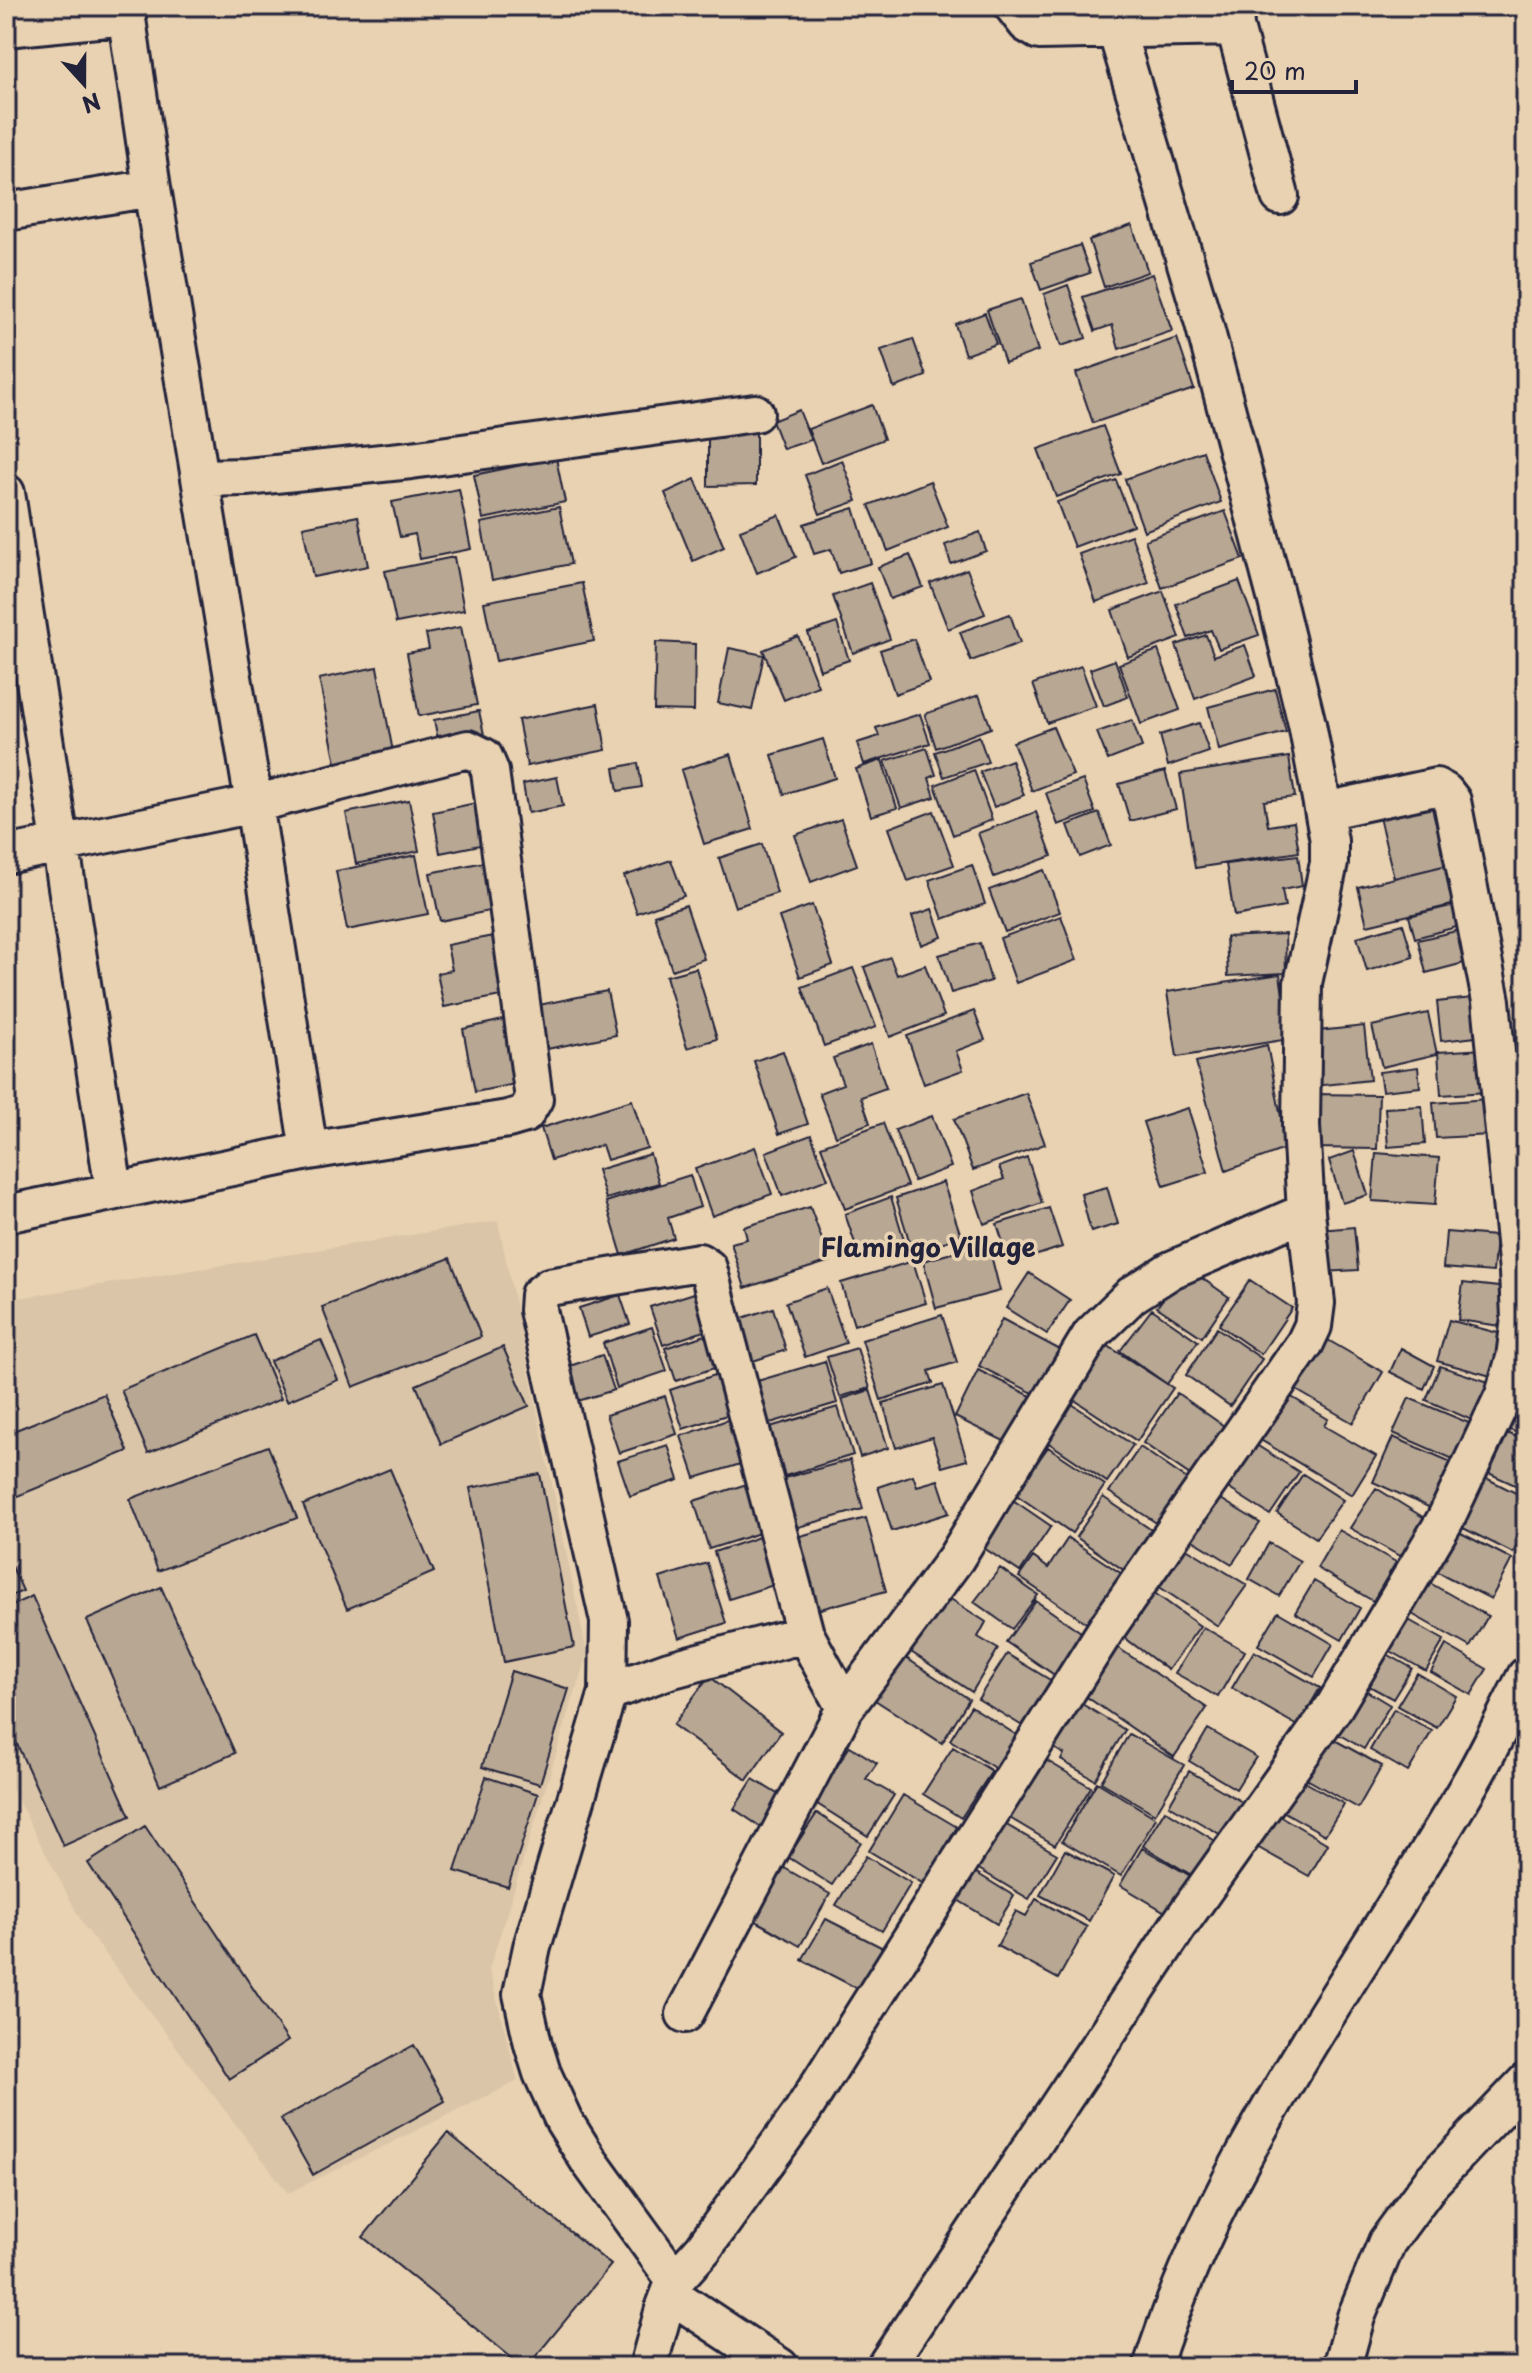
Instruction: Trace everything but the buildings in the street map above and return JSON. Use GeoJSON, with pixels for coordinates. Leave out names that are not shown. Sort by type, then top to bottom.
{"type":"FeatureCollection","features":[{"type":"Feature","properties":{"kind":"street"},"geometry":{"type":"LineString","coordinates":[[1013,6],[1027,24],[1039,31],[1113,17],[1235,16],[1280,196]]}},
{"type":"Feature","properties":{"kind":"street"},"geometry":{"type":"LineString","coordinates":[[6,28],[126,11],[309,1151]]}},
{"type":"Feature","properties":{"kind":"street"},"geometry":{"type":"LineString","coordinates":[[648,2367],[673,2287],[800,2115],[1107,1628],[1305,1343],[1313,1326],[1316,1303],[1301,1126],[1303,983],[1329,863],[1329,841],[1307,724],[1277,601],[1203,320],[1113,17]]}},
{"type":"Feature","properties":{"kind":"street"},"geometry":{"type":"LineString","coordinates":[[6,212],[152,188]]}},
{"type":"Feature","properties":{"kind":"street"},"geometry":{"type":"LineString","coordinates":[[200,478],[246,477],[411,460],[755,413]]}},
{"type":"Feature","properties":{"kind":"street"},"geometry":{"type":"LineString","coordinates":[[6,493],[114,1190]]}},
{"type":"Feature","properties":{"kind":"street"},"geometry":{"type":"LineString","coordinates":[[6,855],[254,804],[468,749],[484,757],[490,771],[534,1099],[525,1114],[508,1119],[309,1151],[6,1214]]}},
{"type":"Feature","properties":{"kind":"street"},"geometry":{"type":"LineString","coordinates":[[885,2367],[1179,1925],[1334,1707],[1445,1520],[1504,1395],[1515,1358],[1520,1318],[1518,1272],[1491,1001],[1452,801],[1436,787],[1324,811]]}},
{"type":"Feature","properties":{"kind":"street"},"geometry":{"type":"LineString","coordinates":[[685,2014],[845,1708],[956,1558],[1091,1335],[1132,1295],[1171,1270],[1306,1212]]}},
{"type":"Feature","properties":{"kind":"street"},"geometry":{"type":"LineString","coordinates":[[780,2367],[673,2287],[564,2121],[542,2073],[522,1994],[532,1947],[608,1692],[609,1621],[538,1310],[539,1295],[549,1287],[699,1262],[708,1268],[805,1634],[845,1708]]}},
{"type":"Feature","properties":{"kind":"street"},"geometry":{"type":"LineString","coordinates":[[608,1692],[669,1670],[805,1634]]}},
{"type":"Feature","properties":{"kind":"street"},"geometry":{"type":"LineString","coordinates":[[1152,2367],[1168,2317],[1235,2168],[1338,1994],[1473,1778],[1526,1676]]}},
{"type":"Feature","properties":{"kind":"street"},"geometry":{"type":"LineString","coordinates":[[1342,2367],[1356,2317],[1387,2242],[1431,2182],[1526,2082]]}},
{"type":"Feature","properties":{"kind":"shaded area"},"geometry":{"type":"Polygon","coordinates":[[[498,1221],[587,1654],[489,1970],[518,2081],[288,2193],[84,1926],[6,1778],[6,1300],[498,1221]]]}},
{"type":"Feature","properties":{"kind":"district","name":"Flamingo Village"},"geometry":{"type":"Point","coordinates":[928,1246]}}]}
